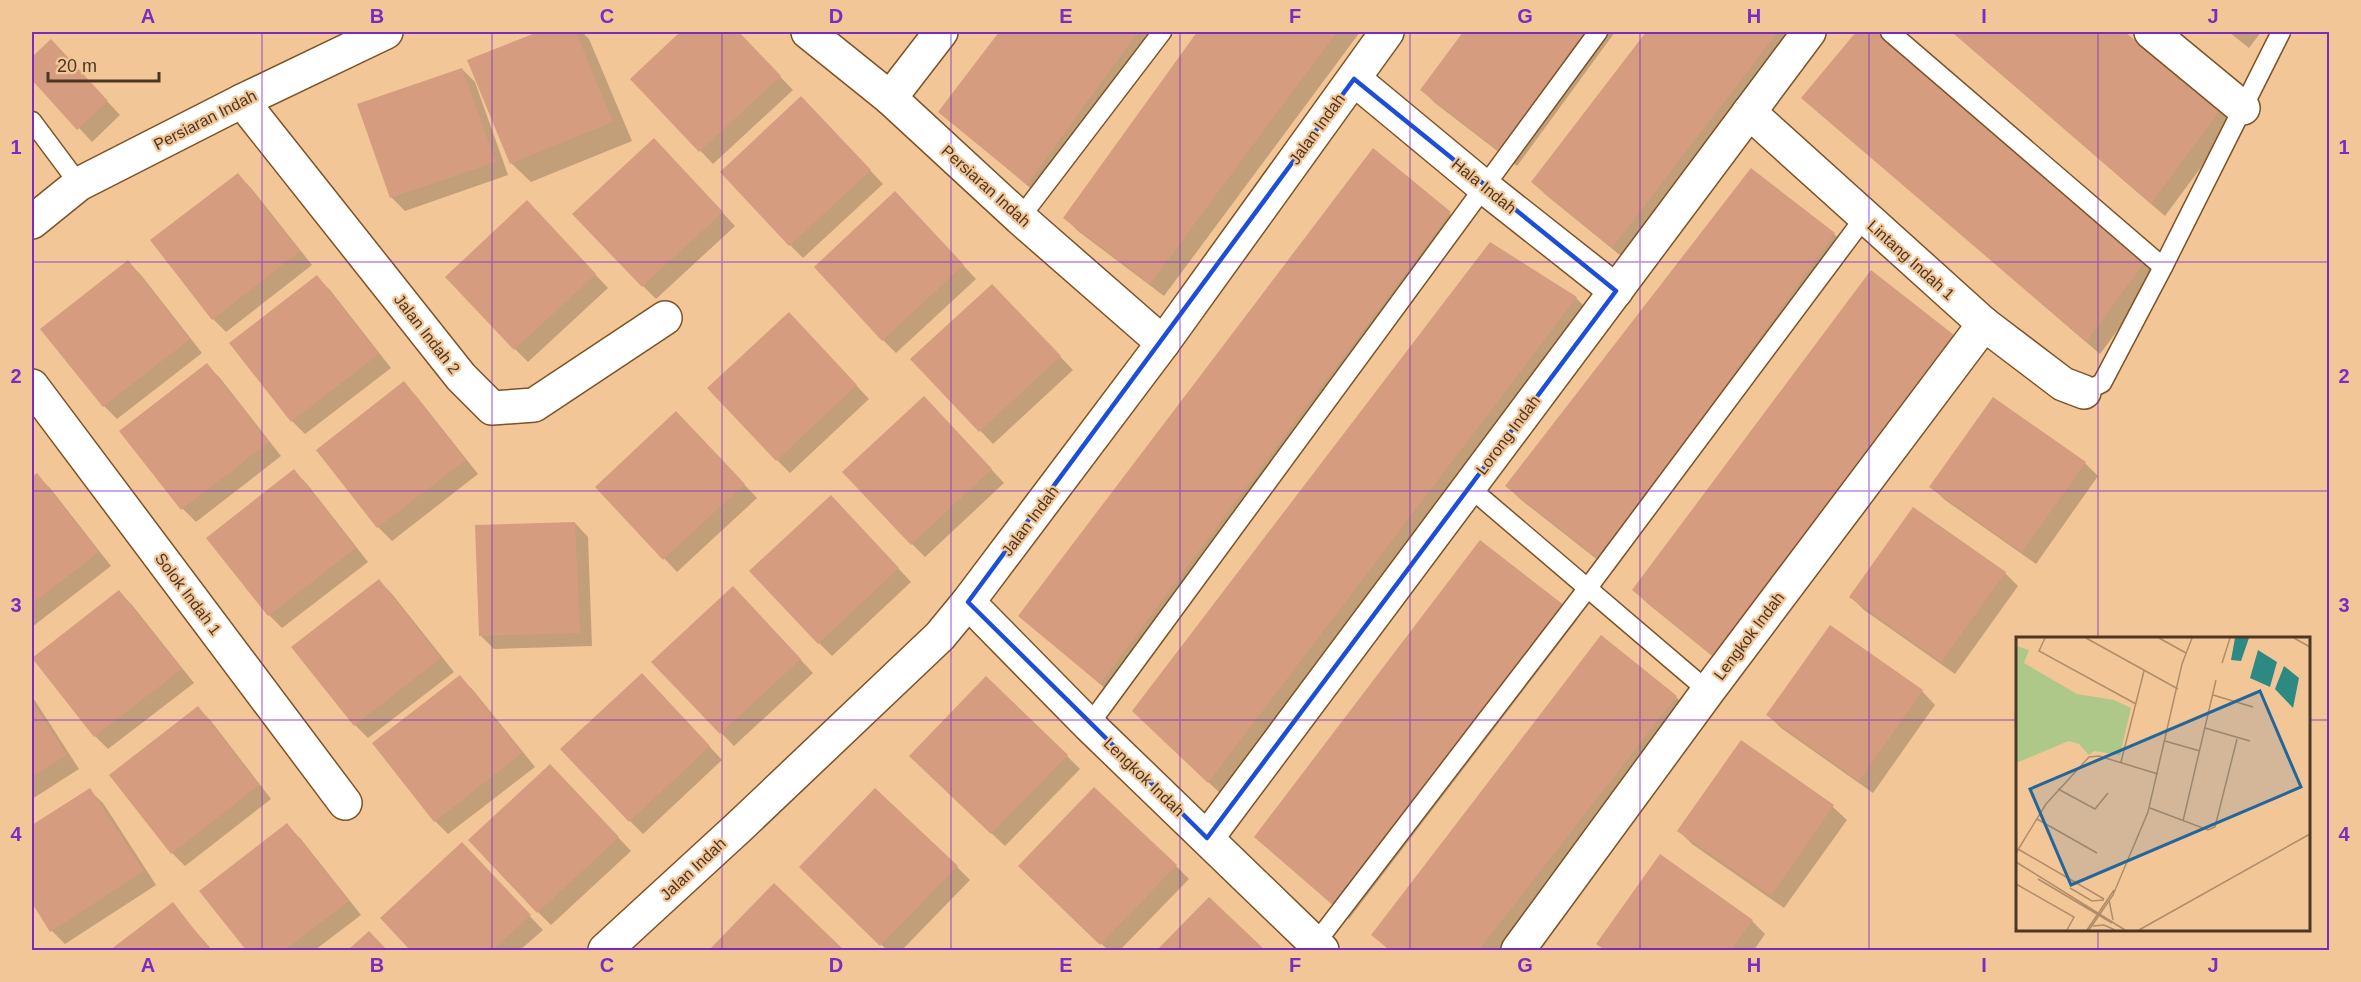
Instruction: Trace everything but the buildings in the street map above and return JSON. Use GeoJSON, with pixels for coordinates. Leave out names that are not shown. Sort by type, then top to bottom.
{"type":"FeatureCollection","features":[{"type":"Feature","properties":{"kind":"street","name":"Persiaran Indah"},"geometry":{"type":"LineString","coordinates":[[32,222],[79,184],[242,101],[386,32]]}},
{"type":"Feature","properties":{"kind":"street","name":"Persiaran Indah"},"geometry":{"type":"LineString","coordinates":[[808,32],[890,99],[1020,218],[1163,343]]}},
{"type":"Feature","properties":{"kind":"street"},"geometry":{"type":"LineString","coordinates":[[890,99],[941,32]]}},
{"type":"Feature","properties":{"kind":"street","name":"Jalan Indah"},"geometry":{"type":"LineString","coordinates":[[605,951],[940,636],[1163,343],[1388,32]]}},
{"type":"Feature","properties":{"kind":"street","name":"Lorong Indah"},"geometry":{"type":"LineString","coordinates":[[1207,838],[1809,32]]}},
{"type":"Feature","properties":{"kind":"street"},"geometry":{"type":"LineString","coordinates":[[2151,32],[2242,108]]}},
{"type":"Feature","properties":{"kind":"street","name":"Hala Indah"},"geometry":{"type":"LineString","coordinates":[[1354,79],[1483,186],[1616,291]]}},
{"type":"Feature","properties":{"kind":"street","name":"Jalan Indah 2"},"geometry":{"type":"LineString","coordinates":[[242,101],[461,377],[492,408],[534,405],[665,318]]}},
{"type":"Feature","properties":{"kind":"street","name":"Lintang Indah 1"},"geometry":{"type":"LineString","coordinates":[[1749,112],[1984,324],[2063,384],[2084,392]]}},
{"type":"Feature","properties":{"kind":"street","name":"Lengkok Indah"},"geometry":{"type":"LineString","coordinates":[[1518,951],[1708,691],[1984,324]]}},
{"type":"Feature","properties":{"kind":"street","name":"Solok Indah 1"},"geometry":{"type":"LineString","coordinates":[[32,386],[345,803]]}},
{"type":"Feature","properties":{"kind":"street","name":"Lengkok Indah"},"geometry":{"type":"LineString","coordinates":[[968,602],[1089,725],[1319,947]]}},
{"type":"Feature","properties":{"kind":"lane"},"geometry":{"type":"LineString","coordinates":[[1020,218],[1162,32]]}},
{"type":"Feature","properties":{"kind":"lane"},"geometry":{"type":"LineString","coordinates":[[1089,725],[1598,32]]}},
{"type":"Feature","properties":{"kind":"lane"},"geometry":{"type":"LineString","coordinates":[[1890,32],[2163,267]]}},
{"type":"Feature","properties":{"kind":"lane"},"geometry":{"type":"LineString","coordinates":[[2084,392],[2102,383],[2281,32]]}},
{"type":"Feature","properties":{"kind":"lane"},"geometry":{"type":"LineString","coordinates":[[32,121],[79,184]]}},
{"type":"Feature","properties":{"kind":"lane"},"geometry":{"type":"LineString","coordinates":[[1319,947],[1864,218]]}},
{"type":"Feature","properties":{"kind":"lane"},"geometry":{"type":"LineString","coordinates":[[1469,487],[1708,691]]}},
{"type":"Feature","properties":{"kind":"highlighted area"},"geometry":{"type":"Polygon","coordinates":[[[1354,79],[1616,291],[1207,838],[968,602],[1354,79]]]}}]}
